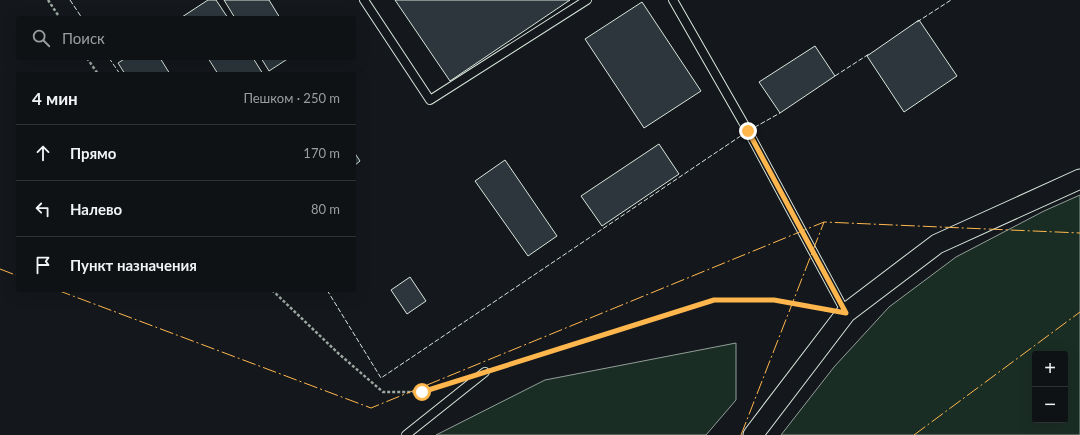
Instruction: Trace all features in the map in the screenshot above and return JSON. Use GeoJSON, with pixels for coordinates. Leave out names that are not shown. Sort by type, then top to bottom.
{"type":"FeatureCollection","features":[{"type":"Feature","properties":{"kind":"street"},"geometry":{"type":"LineString","coordinates":[[753,435],[846,313],[937,244],[1080,179]]}},
{"type":"Feature","properties":{"kind":"lane"},"geometry":{"type":"LineString","coordinates":[[364,0],[430,100],[587,0]]}},
{"type":"Feature","properties":{"kind":"lane"},"geometry":{"type":"LineString","coordinates":[[673,0],[748,131],[846,313]]}},
{"type":"Feature","properties":{"kind":"lane"},"geometry":{"type":"LineString","coordinates":[[406,435],[485,372]]}},
{"type":"Feature","properties":{"kind":"path"},"geometry":{"type":"LineString","coordinates":[[48,0],[59,16]]}},
{"type":"Feature","properties":{"kind":"path"},"geometry":{"type":"LineString","coordinates":[[88,60],[97,72]]}},
{"type":"Feature","properties":{"kind":"path"},"geometry":{"type":"LineString","coordinates":[[274,292],[339,354],[383,392],[422,392],[457,381]]}},
{"type":"Feature","properties":{"kind":"path"},"geometry":{"type":"LineString","coordinates":[[485,372],[714,300],[774,300],[846,313]]}},
{"type":"Feature","properties":{"kind":"green space"},"geometry":{"type":"Polygon","coordinates":[[[1080,195],[1080,435],[781,435],[834,367],[889,307],[956,257],[1044,211],[1080,195]]]}},
{"type":"Feature","properties":{"kind":"green space"},"geometry":{"type":"Polygon","coordinates":[[[736,343],[736,400],[706,435],[436,435],[545,380],[736,343]]]}},
{"type":"Feature","properties":{"kind":"building"},"geometry":{"type":"Polygon","coordinates":[[[208,0],[216,0],[227,16],[184,16],[208,0]]]}},
{"type":"Feature","properties":{"kind":"building"},"geometry":{"type":"Polygon","coordinates":[[[224,0],[269,0],[279,16],[234,16],[224,0]]]}},
{"type":"Feature","properties":{"kind":"building"},"geometry":{"type":"Polygon","coordinates":[[[395,0],[570,0],[450,81],[395,0]]]}},
{"type":"Feature","properties":{"kind":"building"},"geometry":{"type":"Polygon","coordinates":[[[642,2],[701,91],[644,128],[585,39],[642,2]]]}},
{"type":"Feature","properties":{"kind":"building"},"geometry":{"type":"Polygon","coordinates":[[[919,20],[957,76],[904,112],[867,56],[919,20]]]}},
{"type":"Feature","properties":{"kind":"building"},"geometry":{"type":"Polygon","coordinates":[[[815,46],[835,76],[780,113],[759,82],[815,46]]]}},
{"type":"Feature","properties":{"kind":"building"},"geometry":{"type":"Polygon","coordinates":[[[123,60],[161,60],[169,72],[124,72],[118,63],[123,60]]]}},
{"type":"Feature","properties":{"kind":"building"},"geometry":{"type":"Polygon","coordinates":[[[209,60],[254,60],[262,72],[217,72],[209,60]]]}},
{"type":"Feature","properties":{"kind":"building"},"geometry":{"type":"Polygon","coordinates":[[[262,60],[286,60],[269,71],[262,60]]]}},
{"type":"Feature","properties":{"kind":"building"},"geometry":{"type":"Polygon","coordinates":[[[659,144],[679,174],[602,226],[581,196],[659,144]]]}},
{"type":"Feature","properties":{"kind":"building"},"geometry":{"type":"Polygon","coordinates":[[[356,155],[360,161],[356,164],[356,155]]]}},
{"type":"Feature","properties":{"kind":"building"},"geometry":{"type":"Polygon","coordinates":[[[505,160],[557,236],[528,256],[475,181],[505,160]]]}},
{"type":"Feature","properties":{"kind":"building"},"geometry":{"type":"Polygon","coordinates":[[[410,277],[426,301],[407,314],[391,290],[410,277]]]}},
{"type":"Feature","properties":{"kind":"fence"},"geometry":{"type":"LineString","coordinates":[[70,0],[81,16]]}},
{"type":"Feature","properties":{"kind":"fence"},"geometry":{"type":"LineString","coordinates":[[917,22],[951,0]]}},
{"type":"Feature","properties":{"kind":"fence"},"geometry":{"type":"LineString","coordinates":[[835,76],[869,54]]}},
{"type":"Feature","properties":{"kind":"fence"},"geometry":{"type":"LineString","coordinates":[[110,60],[119,72]]}},
{"type":"Feature","properties":{"kind":"fence"},"geometry":{"type":"LineString","coordinates":[[328,292],[381,378],[748,131],[780,113]]}},
{"type":"Feature","properties":{"kind":"power"},"geometry":{"type":"LineString","coordinates":[[62,292],[371,408],[824,222],[1080,233]]}},
{"type":"Feature","properties":{"kind":"power"},"geometry":{"type":"LineString","coordinates":[[741,435],[824,222]]}},
{"type":"Feature","properties":{"kind":"power"},"geometry":{"type":"LineString","coordinates":[[0,269],[16,275]]}},
{"type":"Feature","properties":{"kind":"power"},"geometry":{"type":"LineString","coordinates":[[914,435],[1080,312]]}},
{"type":"Feature","properties":{"kind":"route"},"geometry":{"type":"LineString","coordinates":[[422,392],[714,300],[774,300],[846,313],[748,131]]}}]}
